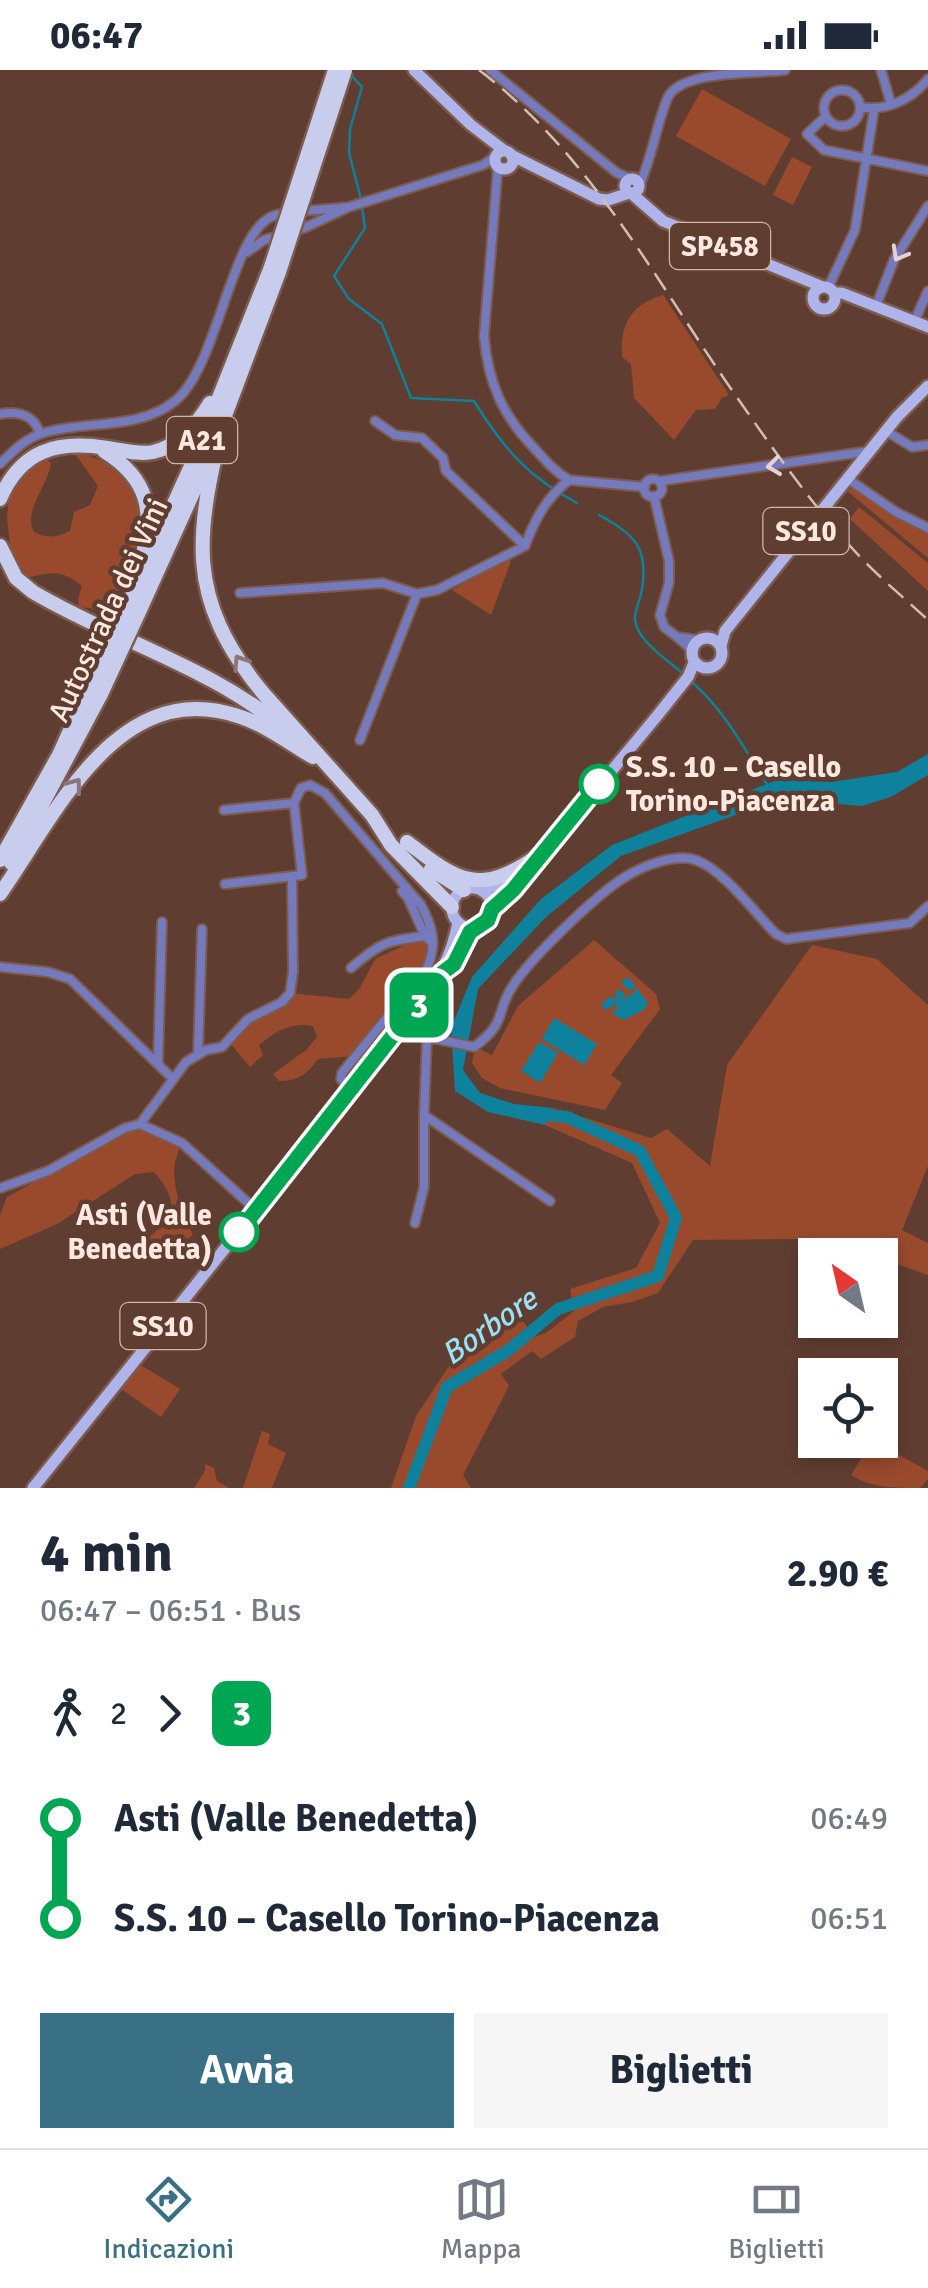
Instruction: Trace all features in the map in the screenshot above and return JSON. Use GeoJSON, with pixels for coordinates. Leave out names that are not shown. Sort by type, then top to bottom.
{"type":"FeatureCollection","features":[{"type":"Feature","properties":{"kind":"highway","name":"Autostrada dei Vini"},"geometry":{"type":"LineString","coordinates":[[132,612],[257,302],[275,270],[335,70]]}},
{"type":"Feature","properties":{"kind":"highway","name":"Autostrada dei Vini"},"geometry":{"type":"LineString","coordinates":[[0,860],[95,691],[223,420],[346,70]]}},
{"type":"Feature","properties":{"kind":"highway"},"geometry":{"type":"LineString","coordinates":[[0,499],[8,480],[24,463],[47,449],[72,444],[152,453],[174,444],[196,425],[216,394],[244,323],[257,302]]}},
{"type":"Feature","properties":{"kind":"highway"},"geometry":{"type":"LineString","coordinates":[[223,420],[203,515],[202,570],[220,628],[246,672],[372,815],[447,870],[481,881],[513,873],[538,855]]}},
{"type":"Feature","properties":{"kind":"highway"},"geometry":{"type":"LineString","coordinates":[[94,446],[121,462],[136,478],[148,502],[149,529],[132,612]]}},
{"type":"Feature","properties":{"kind":"highway"},"geometry":{"type":"LineString","coordinates":[[0,546],[16,578],[33,592],[236,693],[324,763]]}},
{"type":"Feature","properties":{"kind":"highway","name":"Autostrada dei Vini"},"geometry":{"type":"LineString","coordinates":[[0,881],[70,757],[95,691]]}},
{"type":"Feature","properties":{"kind":"highway"},"geometry":{"type":"LineString","coordinates":[[0,894],[96,758],[126,730],[149,719],[193,708],[234,714],[324,763]]}},
{"type":"Feature","properties":{"kind":"highway"},"geometry":{"type":"LineString","coordinates":[[372,815],[391,845],[455,915]]}},
{"type":"Feature","properties":{"kind":"highway"},"geometry":{"type":"LineString","coordinates":[[407,842],[438,876],[464,890]]}},
{"type":"Feature","properties":{"kind":"main road"},"geometry":{"type":"LineString","coordinates":[[414,70],[490,140],[498,164],[528,164],[602,200],[633,185]]}},
{"type":"Feature","properties":{"kind":"main road","name":"SP458"},"geometry":{"type":"LineString","coordinates":[[633,185],[656,217],[802,276],[826,293]]}},
{"type":"Feature","properties":{"kind":"main road"},"geometry":{"type":"LineString","coordinates":[[826,293],[856,298],[928,327]]}},
{"type":"Feature","properties":{"kind":"main road","name":"SS10"},"geometry":{"type":"LineString","coordinates":[[538,855],[688,677],[703,651],[725,631],[886,431],[928,386]]}},
{"type":"Feature","properties":{"kind":"main road"},"geometry":{"type":"LineString","coordinates":[[484,892],[514,876],[538,855]]}},
{"type":"Feature","properties":{"kind":"main road"},"geometry":{"type":"LineString","coordinates":[[442,973],[454,964],[473,928],[488,920],[492,909],[513,890],[538,855]]}},
{"type":"Feature","properties":{"kind":"main road"},"geometry":{"type":"LineString","coordinates":[[442,973],[454,943],[456,897],[474,888],[484,892],[492,909]]}},
{"type":"Feature","properties":{"kind":"main road"},"geometry":{"type":"LineString","coordinates":[[455,915],[473,928]]}},
{"type":"Feature","properties":{"kind":"main road","name":"SS10"},"geometry":{"type":"LineString","coordinates":[[33,1488],[442,973]]}},
{"type":"Feature","properties":{"kind":"street"},"geometry":{"type":"LineString","coordinates":[[490,70],[633,185],[667,100],[680,78],[785,70]]}},
{"type":"Feature","properties":{"kind":"street"},"geometry":{"type":"LineString","coordinates":[[881,70],[892,104]]}},
{"type":"Feature","properties":{"kind":"street"},"geometry":{"type":"LineString","coordinates":[[860,107],[874,110],[892,104],[919,90],[928,79]]}},
{"type":"Feature","properties":{"kind":"street"},"geometry":{"type":"LineString","coordinates":[[919,90],[928,98]]}},
{"type":"Feature","properties":{"kind":"street"},"geometry":{"type":"LineString","coordinates":[[839,91],[854,95],[860,107],[854,122],[844,126],[833,124],[826,116],[826,100],[839,91]]}},
{"type":"Feature","properties":{"kind":"street"},"geometry":{"type":"LineString","coordinates":[[826,293],[855,230],[874,110]]}},
{"type":"Feature","properties":{"kind":"street"},"geometry":{"type":"LineString","coordinates":[[826,116],[807,134],[824,150],[928,171]]}},
{"type":"Feature","properties":{"kind":"street"},"geometry":{"type":"LineString","coordinates":[[0,464],[17,447],[40,434],[126,422],[173,403],[192,384],[252,236],[273,216],[349,207],[498,164],[484,336],[496,393],[509,418],[566,482],[644,488]]}},
{"type":"Feature","properties":{"kind":"street"},"geometry":{"type":"LineString","coordinates":[[876,306],[894,260],[928,206]]}},
{"type":"Feature","properties":{"kind":"street"},"geometry":{"type":"LineString","coordinates":[[244,256],[264,240],[304,228],[349,207]]}},
{"type":"Feature","properties":{"kind":"street"},"geometry":{"type":"LineString","coordinates":[[914,322],[928,291]]}},
{"type":"Feature","properties":{"kind":"street"},"geometry":{"type":"LineString","coordinates":[[0,414],[26,416],[38,425],[40,434]]}},
{"type":"Feature","properties":{"kind":"street"},"geometry":{"type":"LineString","coordinates":[[375,421],[394,435],[422,438],[443,458],[446,471],[525,546]]}},
{"type":"Feature","properties":{"kind":"street"},"geometry":{"type":"LineString","coordinates":[[886,431],[912,446],[928,444]]}},
{"type":"Feature","properties":{"kind":"street"},"geometry":{"type":"LineString","coordinates":[[644,488],[649,480],[870,451]]}},
{"type":"Feature","properties":{"kind":"street"},"geometry":{"type":"LineString","coordinates":[[848,479],[896,512],[928,528]]}},
{"type":"Feature","properties":{"kind":"street"},"geometry":{"type":"LineString","coordinates":[[654,496],[662,489],[660,481]]}},
{"type":"Feature","properties":{"kind":"street"},"geometry":{"type":"LineString","coordinates":[[240,594],[384,584],[417,594],[436,590],[525,546],[536,517],[566,482]]}},
{"type":"Feature","properties":{"kind":"street"},"geometry":{"type":"LineString","coordinates":[[644,488],[654,496]]}},
{"type":"Feature","properties":{"kind":"street"},"geometry":{"type":"LineString","coordinates":[[654,496],[669,562],[670,583],[660,615],[664,627],[703,651]]}},
{"type":"Feature","properties":{"kind":"street"},"geometry":{"type":"LineString","coordinates":[[360,740],[417,594]]}},
{"type":"Feature","properties":{"kind":"street"},"geometry":{"type":"LineString","coordinates":[[225,884],[302,875],[294,802],[301,788],[310,785],[324,793],[422,904],[432,925],[434,953],[427,968],[342,1073],[341,1079],[351,1091]]}},
{"type":"Feature","properties":{"kind":"street"},"geometry":{"type":"LineString","coordinates":[[224,810],[294,802]]}},
{"type":"Feature","properties":{"kind":"street"},"geometry":{"type":"LineString","coordinates":[[431,1038],[474,1046],[496,1030],[513,985],[583,913],[624,878],[673,858],[694,859],[712,868],[776,934],[786,939],[910,923],[928,906]]}},
{"type":"Feature","properties":{"kind":"street"},"geometry":{"type":"LineString","coordinates":[[140,1124],[186,1062],[222,1047],[248,1019],[290,994],[292,876]]}},
{"type":"Feature","properties":{"kind":"street"},"geometry":{"type":"LineString","coordinates":[[402,891],[424,936],[433,944]]}},
{"type":"Feature","properties":{"kind":"street"},"geometry":{"type":"LineString","coordinates":[[158,1063],[162,922]]}},
{"type":"Feature","properties":{"kind":"street"},"geometry":{"type":"LineString","coordinates":[[198,1054],[202,930]]}},
{"type":"Feature","properties":{"kind":"street"},"geometry":{"type":"LineString","coordinates":[[352,968],[378,944],[424,936]]}},
{"type":"Feature","properties":{"kind":"street"},"geometry":{"type":"LineString","coordinates":[[0,967],[48,972],[70,979],[172,1078]]}},
{"type":"Feature","properties":{"kind":"street"},"geometry":{"type":"LineString","coordinates":[[415,1223],[424,1187],[424,1115],[431,1038],[420,1004]]}},
{"type":"Feature","properties":{"kind":"street"},"geometry":{"type":"LineString","coordinates":[[424,1115],[550,1201]]}},
{"type":"Feature","properties":{"kind":"street"},"geometry":{"type":"LineString","coordinates":[[0,1188],[48,1171],[125,1128],[140,1124],[182,1143],[256,1210]]}},
{"type":"Feature","properties":{"kind":"shaded area"},"geometry":{"type":"Polygon","coordinates":[[[702,89],[791,139],[765,186],[676,136],[702,89]]]}},
{"type":"Feature","properties":{"kind":"shaded area"},"geometry":{"type":"Polygon","coordinates":[[[792,157],[812,167],[793,205],[773,195],[792,157]]]}},
{"type":"Feature","properties":{"kind":"shaded area"},"geometry":{"type":"Polygon","coordinates":[[[663,295],[729,395],[715,409],[696,410],[674,440],[634,398],[631,364],[622,357],[623,334],[630,317],[643,304],[663,295]]]}},
{"type":"Feature","properties":{"kind":"shaded area"},"geometry":{"type":"Polygon","coordinates":[[[78,451],[126,471],[143,509],[141,540],[108,617],[79,607],[82,586],[67,576],[54,573],[24,578],[10,547],[9,497],[24,473],[46,459],[51,463],[32,515],[34,532],[52,536],[70,531],[74,512],[90,505],[98,486],[76,455],[78,451]]]}},
{"type":"Feature","properties":{"kind":"shaded area"},"geometry":{"type":"Polygon","coordinates":[[[852,488],[928,534],[928,558],[847,491],[852,488]]]}},
{"type":"Feature","properties":{"kind":"shaded area"},"geometry":{"type":"Polygon","coordinates":[[[859,507],[928,563],[928,591],[850,519],[859,507]]]}},
{"type":"Feature","properties":{"kind":"shaded area"},"geometry":{"type":"Polygon","coordinates":[[[507,559],[511,561],[491,615],[452,590],[507,559]]]}},
{"type":"Feature","properties":{"kind":"shaded area"},"geometry":{"type":"Polygon","coordinates":[[[420,938],[433,944],[427,968],[354,1056],[318,1059],[302,1076],[279,1081],[273,1074],[317,1037],[313,1026],[291,1027],[272,1036],[259,1045],[263,1055],[250,1067],[229,1042],[248,1019],[290,993],[349,999],[360,988],[375,959],[420,938]]]}},
{"type":"Feature","properties":{"kind":"shaded area"},"geometry":{"type":"Polygon","coordinates":[[[594,940],[656,994],[660,1009],[611,1075],[622,1083],[605,1110],[500,1088],[482,1078],[472,1063],[473,1055],[480,1049],[492,1055],[518,1006],[594,940]]]}},
{"type":"Feature","properties":{"kind":"shaded area"},"geometry":{"type":"Polygon","coordinates":[[[812,945],[877,959],[928,1005],[928,1166],[902,1230],[928,1243],[928,1275],[898,1264],[898,1238],[693,1240],[658,1293],[603,1307],[578,1321],[575,1337],[541,1359],[532,1351],[501,1374],[509,1386],[463,1475],[471,1488],[391,1488],[416,1416],[449,1366],[482,1350],[500,1335],[500,1317],[514,1308],[534,1337],[546,1333],[574,1311],[570,1289],[636,1268],[660,1223],[632,1163],[545,1125],[553,1108],[651,1138],[667,1129],[710,1166],[727,1065],[812,945]]]}},
{"type":"Feature","properties":{"kind":"shaded area"},"geometry":{"type":"Polygon","coordinates":[[[141,1129],[180,1148],[175,1182],[193,1236],[141,1256],[137,1249],[164,1222],[171,1205],[154,1172],[135,1174],[57,1224],[0,1249],[0,1215],[7,1197],[118,1136],[141,1129]]]}},
{"type":"Feature","properties":{"kind":"shaded area"},"geometry":{"type":"Polygon","coordinates":[[[139,1364],[180,1389],[161,1417],[120,1388],[139,1364]]]}},
{"type":"Feature","properties":{"kind":"shaded area"},"geometry":{"type":"Polygon","coordinates":[[[262,1431],[270,1434],[268,1444],[286,1453],[272,1488],[243,1488],[262,1431]]]}},
{"type":"Feature","properties":{"kind":"shaded area"},"geometry":{"type":"Polygon","coordinates":[[[898,1454],[928,1471],[928,1479],[920,1488],[901,1488],[875,1485],[851,1475],[861,1458],[898,1458],[898,1454]]]}},
{"type":"Feature","properties":{"kind":"shaded area"},"geometry":{"type":"Polygon","coordinates":[[[205,1464],[214,1468],[217,1481],[229,1488],[194,1488],[205,1464]]]}},
{"type":"Feature","properties":{"kind":"water"},"geometry":{"type":"Polygon","coordinates":[[[928,754],[928,775],[891,797],[862,806],[780,799],[621,856],[546,917],[478,989],[463,1070],[480,1093],[514,1104],[553,1108],[545,1125],[488,1112],[455,1091],[451,1028],[472,977],[541,899],[612,845],[777,780],[831,782],[897,772],[928,754]]]}},
{"type":"Feature","properties":{"kind":"water"},"geometry":{"type":"Polygon","coordinates":[[[628,977],[648,1003],[624,1020],[613,1014],[613,1010],[618,1010],[616,1004],[606,1010],[601,1005],[610,996],[617,1001],[615,993],[619,989],[626,995],[621,1002],[636,991],[628,990],[621,982],[628,977]]]}},
{"type":"Feature","properties":{"kind":"water"},"geometry":{"type":"Polygon","coordinates":[[[554,1018],[597,1044],[584,1065],[542,1039],[554,1018]]]}},
{"type":"Feature","properties":{"kind":"water"},"geometry":{"type":"Polygon","coordinates":[[[539,1042],[558,1053],[540,1083],[521,1071],[539,1042]]]}},
{"type":"Feature","properties":{"kind":"waterway"},"geometry":{"type":"LineString","coordinates":[[351,75],[362,87],[350,129],[349,153],[361,199]]}},
{"type":"Feature","properties":{"kind":"waterway"},"geometry":{"type":"LineString","coordinates":[[362,207],[365,228],[334,276],[349,299],[382,324],[411,398],[474,401],[518,460],[544,483],[577,503]]}},
{"type":"Feature","properties":{"kind":"waterway"},"geometry":{"type":"LineString","coordinates":[[599,515],[636,543],[644,574],[635,616],[637,628],[647,643],[682,673]]}},
{"type":"Feature","properties":{"kind":"waterway"},"geometry":{"type":"LineString","coordinates":[[693,683],[725,718],[768,786]]}},
{"type":"Feature","properties":{"kind":"waterway","name":"Borbore"},"geometry":{"type":"LineString","coordinates":[[409,1488],[447,1387],[509,1350],[558,1309],[658,1276],[676,1218],[640,1151],[567,1117],[536,1114]]}},
{"type":"Feature","properties":{"kind":"railway"},"geometry":{"type":"LineString","coordinates":[[479,70],[518,103],[585,176],[802,487],[860,557],[928,620]]}},
{"type":"Feature","properties":{"kind":"bus line","name":"3"},"geometry":{"type":"LineString","coordinates":[[239,1232],[442,973],[452,967],[473,928],[488,920],[492,909],[513,890],[599,784]]}},
{"type":"Feature","properties":{"kind":"place","name":"S.S. 10 – Casello Torino-Piacenza"},"geometry":{"type":"Point","coordinates":[599,784]}},
{"type":"Feature","properties":{"kind":"place","name":"Asti (Valle Benedetta)"},"geometry":{"type":"Point","coordinates":[239,1232]}}]}
